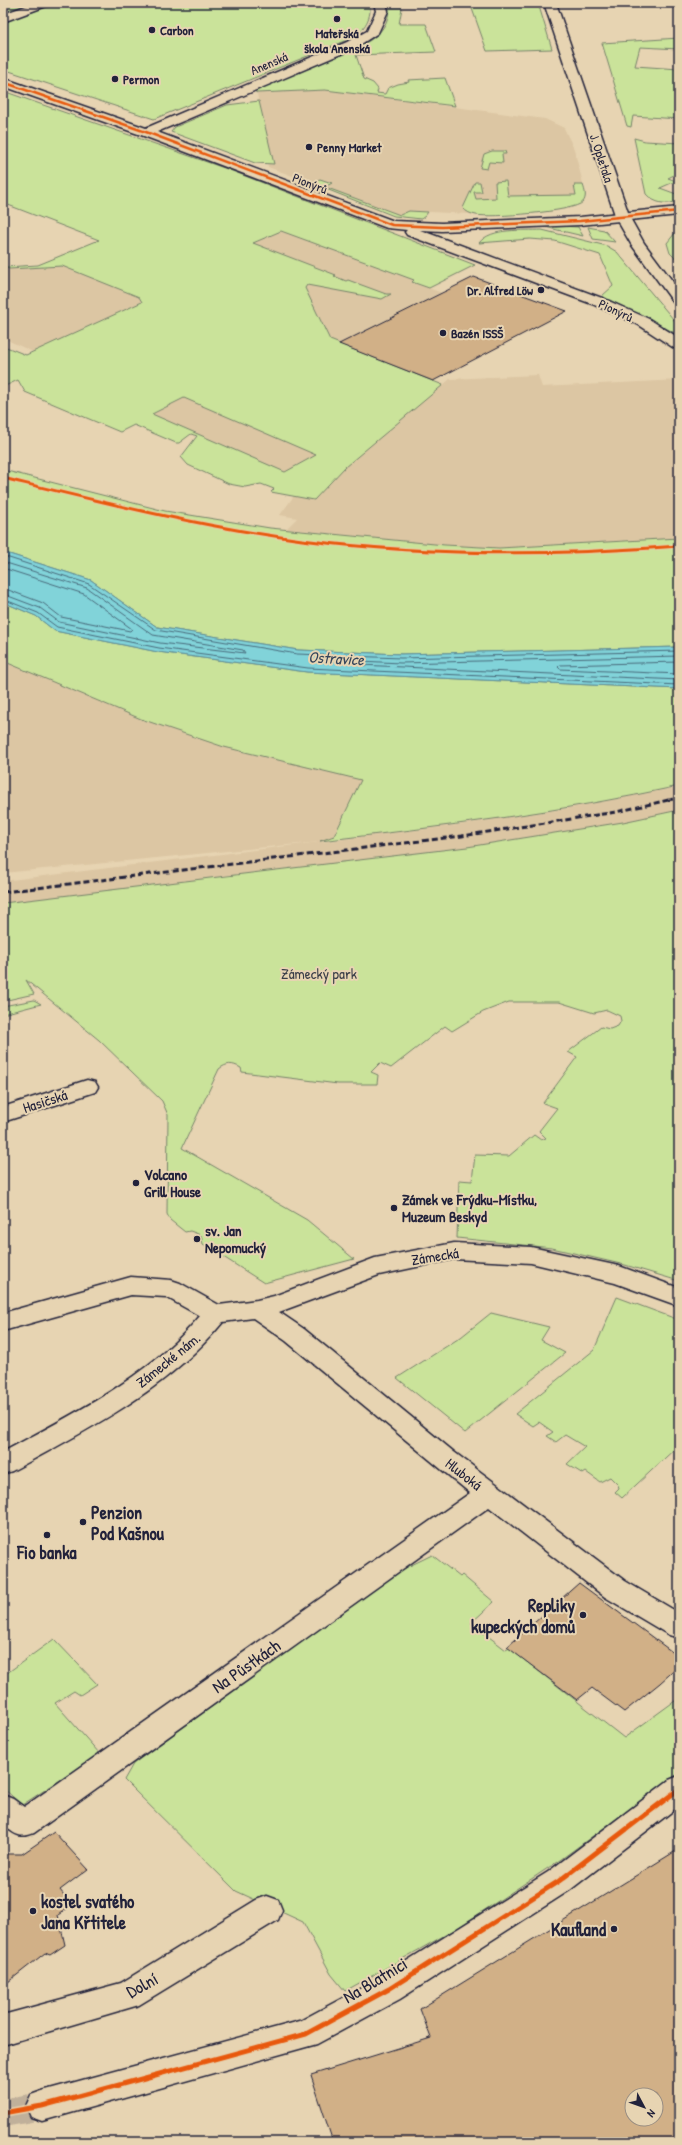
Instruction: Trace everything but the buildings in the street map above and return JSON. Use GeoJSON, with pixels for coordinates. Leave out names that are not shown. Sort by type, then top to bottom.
{"type":"FeatureCollection","features":[{"type":"Feature","properties":{"kind":"street"},"geometry":{"type":"LineString","coordinates":[[3,18],[45,3]]}},
{"type":"Feature","properties":{"kind":"street","name":"Anenská"},"geometry":{"type":"LineString","coordinates":[[146,132],[351,45],[372,33],[382,11],[380,3]]}},
{"type":"Feature","properties":{"kind":"street","name":"J. Opletala"},"geometry":{"type":"LineString","coordinates":[[550,3],[622,218],[638,244],[679,300]]}},
{"type":"Feature","properties":{"kind":"street","name":"Pionýrů"},"geometry":{"type":"LineString","coordinates":[[3,82],[146,132],[597,301],[644,322],[679,345]]}},
{"type":"Feature","properties":{"kind":"street","name":"Pionýrů"},"geometry":{"type":"LineString","coordinates":[[392,225],[442,227],[622,218],[679,211]]}},
{"type":"Feature","properties":{"kind":"street","name":"Hasičská"},"geometry":{"type":"LineString","coordinates":[[3,1115],[87,1087]]}},
{"type":"Feature","properties":{"kind":"street","name":"Zámecká"},"geometry":{"type":"LineString","coordinates":[[216,1314],[257,1309],[280,1303],[375,1268],[454,1251],[531,1255],[619,1274],[679,1297]]}},
{"type":"Feature","properties":{"kind":"street"},"geometry":{"type":"LineString","coordinates":[[3,1322],[33,1312],[131,1286],[171,1289],[216,1314]]}},
{"type":"Feature","properties":{"kind":"street","name":"Hluboká"},"geometry":{"type":"LineString","coordinates":[[257,1309],[295,1335],[445,1459],[615,1589],[679,1627]]}},
{"type":"Feature","properties":{"kind":"street","name":"Zámecké nám."},"geometry":{"type":"LineString","coordinates":[[3,1464],[131,1390],[184,1352],[203,1333],[216,1314]]}},
{"type":"Feature","properties":{"kind":"street","name":"Na Půstkách"},"geometry":{"type":"LineString","coordinates":[[3,1808],[24,1824],[489,1493]]}},
{"type":"Feature","properties":{"kind":"street","name":"Na Blatnici"},"geometry":{"type":"LineString","coordinates":[[42,2106],[306,2034],[389,1989],[559,1881],[679,1789]]}},
{"type":"Feature","properties":{"kind":"street","name":"Dolní"},"geometry":{"type":"LineString","coordinates":[[3,2030],[128,1995],[267,1910]]}},
{"type":"Feature","properties":{"kind":"shaded area"},"geometry":{"type":"Polygon","coordinates":[[[325,90],[545,119],[564,128],[574,149],[586,195],[583,203],[574,207],[551,212],[481,216],[471,214],[409,211],[400,215],[268,167],[257,93],[325,90]]]}},
{"type":"Feature","properties":{"kind":"shaded area"},"geometry":{"type":"Polygon","coordinates":[[[130,227],[253,243],[281,231],[414,280],[412,282],[442,293],[474,277],[567,311],[433,381],[443,385],[450,379],[538,375],[542,387],[679,380],[679,538],[499,548],[445,545],[286,529],[297,518],[280,515],[294,496],[271,492],[290,475],[151,414],[183,398],[33,352],[3,338],[3,267],[38,265],[130,227]]]}},
{"type":"Feature","properties":{"kind":"shaded area"},"geometry":{"type":"Polygon","coordinates":[[[3,661],[141,719],[224,747],[361,780],[334,836],[320,842],[457,825],[564,809],[679,787],[679,810],[623,822],[467,847],[3,904],[3,881],[319,842],[3,873],[3,661]]]}},
{"type":"Feature","properties":{"kind":"green space"},"geometry":{"type":"Polygon","coordinates":[[[3,3],[369,3],[370,13],[367,22],[354,37],[154,119],[3,69],[3,3]]]}},
{"type":"Feature","properties":{"kind":"green space"},"geometry":{"type":"Polygon","coordinates":[[[470,3],[538,3],[552,49],[487,51],[470,3]]]}},
{"type":"Feature","properties":{"kind":"green space"},"geometry":{"type":"Polygon","coordinates":[[[389,8],[402,8],[399,24],[426,24],[436,52],[356,55],[364,79],[373,83],[378,89],[377,93],[385,94],[388,88],[409,82],[408,80],[445,78],[455,106],[325,90],[257,93],[254,91],[369,41],[384,27],[388,18],[389,8]]]}},
{"type":"Feature","properties":{"kind":"green space"},"geometry":{"type":"Polygon","coordinates":[[[679,38],[679,49],[640,47],[635,66],[679,69],[679,119],[633,116],[631,127],[627,126],[602,43],[679,38]]]}},
{"type":"Feature","properties":{"kind":"green space"},"geometry":{"type":"Polygon","coordinates":[[[3,91],[227,169],[475,265],[429,288],[412,282],[414,280],[281,231],[253,243],[336,275],[334,276],[346,281],[348,280],[386,294],[391,294],[382,299],[307,285],[305,288],[330,340],[443,385],[345,467],[314,500],[271,492],[274,489],[261,484],[245,487],[229,484],[188,465],[181,457],[197,436],[191,434],[179,443],[176,443],[134,425],[120,432],[25,392],[18,380],[3,387],[3,350],[6,352],[4,346],[26,355],[142,302],[139,297],[62,266],[9,269],[5,267],[38,265],[99,240],[3,203],[3,91]],[[184,398],[152,414],[285,472],[316,455],[184,398]]]}},
{"type":"Feature","properties":{"kind":"green space"},"geometry":{"type":"Polygon","coordinates":[[[259,101],[274,164],[255,163],[171,132],[175,127],[227,105],[259,101]]]}},
{"type":"Feature","properties":{"kind":"green space"},"geometry":{"type":"Polygon","coordinates":[[[634,138],[645,141],[679,143],[679,175],[676,174],[668,178],[676,181],[660,188],[679,195],[679,201],[661,203],[653,200],[646,194],[634,138]]]}},
{"type":"Feature","properties":{"kind":"green space"},"geometry":{"type":"Polygon","coordinates":[[[492,151],[505,151],[506,154],[502,154],[503,163],[489,162],[487,169],[480,168],[484,154],[492,151]]]}},
{"type":"Feature","properties":{"kind":"green space"},"geometry":{"type":"Polygon","coordinates":[[[320,179],[332,183],[325,187],[400,215],[409,211],[428,212],[421,219],[394,216],[311,183],[320,179]]]}},
{"type":"Feature","properties":{"kind":"green space"},"geometry":{"type":"Polygon","coordinates":[[[506,181],[508,196],[576,195],[574,185],[583,185],[585,198],[583,202],[576,206],[564,209],[514,215],[476,215],[469,213],[463,208],[475,182],[480,182],[482,192],[474,192],[476,199],[496,198],[495,182],[506,181]]]}},
{"type":"Feature","properties":{"kind":"green space"},"geometry":{"type":"Polygon","coordinates":[[[545,227],[578,227],[583,236],[545,227]]]}},
{"type":"Feature","properties":{"kind":"green space"},"geometry":{"type":"Polygon","coordinates":[[[588,227],[604,230],[615,242],[593,239],[588,227]]]}},
{"type":"Feature","properties":{"kind":"green space"},"geometry":{"type":"Polygon","coordinates":[[[679,228],[679,262],[670,253],[667,243],[679,228]]]}},
{"type":"Feature","properties":{"kind":"green space"},"geometry":{"type":"Polygon","coordinates":[[[542,230],[607,246],[617,252],[679,326],[679,335],[602,296],[613,286],[600,255],[555,241],[530,239],[479,243],[491,234],[499,232],[542,230]]]}},
{"type":"Feature","properties":{"kind":"green space"},"geometry":{"type":"Polygon","coordinates":[[[3,470],[165,511],[270,528],[445,545],[499,548],[679,538],[679,647],[401,654],[298,650],[157,627],[91,580],[3,552],[3,470]]]}},
{"type":"Feature","properties":{"kind":"green space"},"geometry":{"type":"Polygon","coordinates":[[[3,602],[36,616],[55,631],[158,652],[307,672],[679,689],[679,786],[590,804],[500,818],[320,841],[334,836],[361,780],[224,747],[141,719],[3,661],[3,602]]]}},
{"type":"Feature","properties":{"kind":"green space","name":"Zámecký park"},"geometry":{"type":"Polygon","coordinates":[[[679,810],[679,1281],[625,1265],[552,1248],[457,1238],[459,1180],[472,1181],[475,1155],[509,1156],[534,1135],[541,1140],[546,1138],[539,1131],[557,1108],[543,1103],[577,1057],[568,1052],[601,1027],[610,1029],[618,1026],[621,1021],[620,1016],[607,1010],[594,1013],[559,1002],[509,1002],[483,1012],[452,1031],[445,1026],[391,1068],[380,1063],[371,1072],[378,1075],[377,1084],[338,1084],[242,1072],[241,1068],[235,1065],[227,1065],[219,1069],[182,1148],[307,1220],[354,1259],[264,1283],[203,1244],[201,1235],[190,1231],[185,1232],[170,1220],[167,1214],[168,1115],[162,1101],[99,1040],[26,980],[34,994],[3,1001],[3,903],[467,847],[623,822],[679,810]]]}},
{"type":"Feature","properties":{"kind":"green space"},"geometry":{"type":"Polygon","coordinates":[[[34,1000],[41,1004],[3,1014],[3,1006],[34,1000]]]}},
{"type":"Feature","properties":{"kind":"green space"},"geometry":{"type":"Polygon","coordinates":[[[617,1297],[679,1320],[679,1445],[622,1498],[615,1492],[619,1488],[618,1485],[610,1477],[600,1482],[586,1472],[583,1474],[567,1464],[585,1447],[565,1435],[556,1442],[547,1436],[553,1432],[539,1422],[533,1426],[515,1414],[594,1350],[617,1297]]]}},
{"type":"Feature","properties":{"kind":"green space"},"geometry":{"type":"Polygon","coordinates":[[[491,1313],[549,1327],[541,1340],[565,1353],[465,1433],[397,1378],[461,1337],[491,1313]]]}},
{"type":"Feature","properties":{"kind":"green space"},"geometry":{"type":"Polygon","coordinates":[[[432,1555],[460,1577],[462,1575],[494,1602],[471,1623],[506,1650],[509,1648],[624,1738],[679,1698],[679,1773],[560,1860],[456,1929],[345,1991],[331,1974],[303,1922],[236,1891],[124,1780],[133,1764],[393,1574],[432,1555]]]}},
{"type":"Feature","properties":{"kind":"green space"},"geometry":{"type":"Polygon","coordinates":[[[54,1639],[97,1684],[80,1695],[74,1691],[55,1703],[100,1754],[22,1805],[3,1788],[3,1676],[54,1639]]]}},
{"type":"Feature","properties":{"kind":"water","name":"Ostravice"},"geometry":{"type":"Polygon","coordinates":[[[3,552],[91,580],[157,627],[298,650],[401,654],[679,647],[679,689],[307,672],[158,652],[55,631],[36,616],[3,602],[3,552]]]}},
{"type":"Feature","properties":{"kind":"tunnel"},"geometry":{"type":"LineString","coordinates":[[3,2113],[42,2106]]}},
{"type":"Feature","properties":{"kind":"railway"},"geometry":{"type":"LineString","coordinates":[[671,799],[679,798]]}},
{"type":"Feature","properties":{"kind":"railway"},"geometry":{"type":"LineString","coordinates":[[3,892],[462,836],[616,812],[671,799]]}},
{"type":"Feature","properties":{"kind":"cycle path"},"geometry":{"type":"LineString","coordinates":[[3,82],[146,132],[392,225],[442,227],[580,221],[623,218],[679,211]]}},
{"type":"Feature","properties":{"kind":"cycle path"},"geometry":{"type":"LineString","coordinates":[[3,478],[114,505],[189,521],[264,535],[349,545],[490,554],[538,554],[632,550],[679,546]]}},
{"type":"Feature","properties":{"kind":"cycle path"},"geometry":{"type":"LineString","coordinates":[[3,2113],[42,2106],[306,2034],[389,1989],[559,1881],[679,1789]]}},
{"type":"Feature","properties":{"kind":"place","name":"Mateřská škola Anenská"},"geometry":{"type":"Point","coordinates":[337,19]}},
{"type":"Feature","properties":{"kind":"place","name":"Carbon"},"geometry":{"type":"Point","coordinates":[152,30]}},
{"type":"Feature","properties":{"kind":"place","name":"Permon"},"geometry":{"type":"Point","coordinates":[115,79]}},
{"type":"Feature","properties":{"kind":"place","name":"Penny Market"},"geometry":{"type":"Point","coordinates":[309,147]}},
{"type":"Feature","properties":{"kind":"place","name":"Dr. Alfred Löw"},"geometry":{"type":"Point","coordinates":[541,290]}},
{"type":"Feature","properties":{"kind":"place","name":"Bazén ISSŠ"},"geometry":{"type":"Point","coordinates":[443,333]}},
{"type":"Feature","properties":{"kind":"place","name":"Volcano Grill House"},"geometry":{"type":"Point","coordinates":[136,1183]}},
{"type":"Feature","properties":{"kind":"place","name":"Zámek ve Frýdku-Místku, Muzeum Beskyd"},"geometry":{"type":"Point","coordinates":[394,1208]}},
{"type":"Feature","properties":{"kind":"place","name":"sv. Jan Nepomucký"},"geometry":{"type":"Point","coordinates":[197,1239]}},
{"type":"Feature","properties":{"kind":"place","name":"Penzion Pod Kašnou"},"geometry":{"type":"Point","coordinates":[83,1522]}},
{"type":"Feature","properties":{"kind":"place","name":"Fio banka"},"geometry":{"type":"Point","coordinates":[47,1535]}},
{"type":"Feature","properties":{"kind":"place","name":"Repliky kupeckých domů"},"geometry":{"type":"Point","coordinates":[583,1615]}},
{"type":"Feature","properties":{"kind":"place","name":"kostel svatého Jana Křtitele"},"geometry":{"type":"Point","coordinates":[33,1911]}},
{"type":"Feature","properties":{"kind":"place","name":"Kaufland"},"geometry":{"type":"Point","coordinates":[614,1929]}}]}
